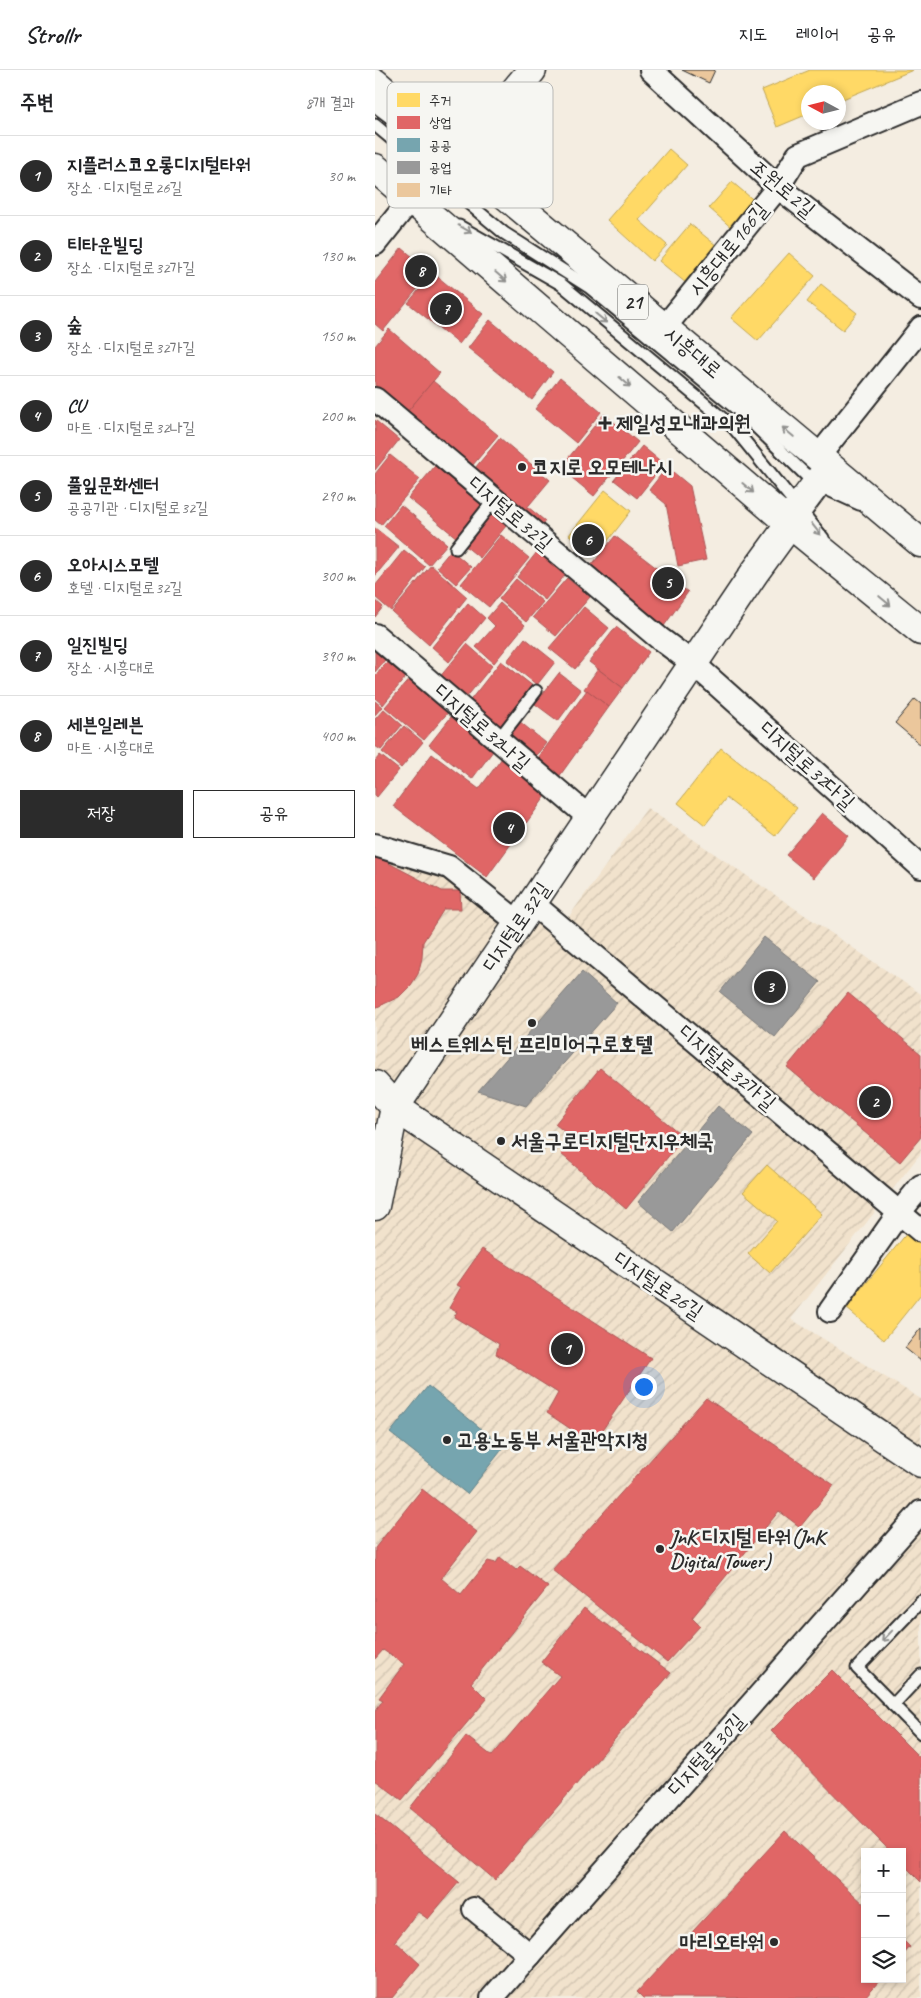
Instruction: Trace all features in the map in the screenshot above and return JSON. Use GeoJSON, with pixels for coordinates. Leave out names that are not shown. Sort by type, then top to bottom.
{"type":"FeatureCollection","features":[{"type":"Feature","properties":{"kind":"street"},"geometry":{"type":"LineString","coordinates":[[521,82],[532,70]]}},
{"type":"Feature","properties":{"kind":"street","name":"조원로2길"},"geometry":{"type":"LineString","coordinates":[[658,72],[778,187],[921,298]]}},
{"type":"Feature","properties":{"kind":"street","name":"시흥대로"},"geometry":{"type":"LineString","coordinates":[[375,83],[387,95]]}},
{"type":"Feature","properties":{"kind":"street","name":"시흥대로166길"},"geometry":{"type":"LineString","coordinates":[[664,328],[778,187],[798,155],[921,103]]}},
{"type":"Feature","properties":{"kind":"street"},"geometry":{"type":"LineString","coordinates":[[375,168],[387,179]]}},
{"type":"Feature","properties":{"kind":"street"},"geometry":{"type":"LineString","coordinates":[[375,244],[402,208]]}},
{"type":"Feature","properties":{"kind":"street"},"geometry":{"type":"LineString","coordinates":[[421,208],[795,516],[850,571],[921,631]]}},
{"type":"Feature","properties":{"kind":"street","name":"시흥대로"},"geometry":{"type":"LineString","coordinates":[[512,208],[664,328],[821,469],[893,519],[921,544]]}},
{"type":"Feature","properties":{"kind":"street"},"geometry":{"type":"LineString","coordinates":[[821,469],[921,328]]}},
{"type":"Feature","properties":{"kind":"street","name":"디지털로32길"},"geometry":{"type":"LineString","coordinates":[[375,399],[659,638],[694,664]]}},
{"type":"Feature","properties":{"kind":"street","name":"디지털로32길"},"geometry":{"type":"LineString","coordinates":[[375,1206],[395,1107],[755,572],[795,516],[821,469]]}},
{"type":"Feature","properties":{"kind":"street","name":"디지털로32나길"},"geometry":{"type":"LineString","coordinates":[[375,635],[588,820]]}},
{"type":"Feature","properties":{"kind":"street","name":"디지털로32다길"},"geometry":{"type":"LineString","coordinates":[[694,664],[921,867]]}},
{"type":"Feature","properties":{"kind":"street","name":"디지털로32가길"},"geometry":{"type":"LineString","coordinates":[[375,845],[449,867],[526,913],[921,1232]]}},
{"type":"Feature","properties":{"kind":"street","name":"디지털로26길"},"geometry":{"type":"LineString","coordinates":[[375,1085],[395,1107],[921,1463]]}},
{"type":"Feature","properties":{"kind":"street"},"geometry":{"type":"LineString","coordinates":[[830,1311],[899,1213],[921,1186]]}},
{"type":"Feature","properties":{"kind":"street","name":"디지털로30길"},"geometry":{"type":"LineString","coordinates":[[492,1998],[921,1512]]}},
{"type":"Feature","properties":{"kind":"street"},"geometry":{"type":"LineString","coordinates":[[473,1910],[530,1955]]}},
{"type":"Feature","properties":{"kind":"lane"},"geometry":{"type":"LineString","coordinates":[[375,106],[387,114]]}},
{"type":"Feature","properties":{"kind":"lane"},"geometry":{"type":"LineString","coordinates":[[375,125],[387,135]]}},
{"type":"Feature","properties":{"kind":"lane"},"geometry":{"type":"LineString","coordinates":[[427,208],[561,284],[734,428],[795,516]]}},
{"type":"Feature","properties":{"kind":"lane"},"geometry":{"type":"LineString","coordinates":[[474,208],[504,233],[589,286],[745,416],[821,469]]}},
{"type":"Feature","properties":{"kind":"lane"},"geometry":{"type":"LineString","coordinates":[[508,208],[556,248],[589,286]]}},
{"type":"Feature","properties":{"kind":"lane"},"geometry":{"type":"LineString","coordinates":[[456,548],[495,500]]}},
{"type":"Feature","properties":{"kind":"lane","name":"디지털로32나길"},"geometry":{"type":"LineString","coordinates":[[375,640],[588,820]]}},
{"type":"Feature","properties":{"kind":"lane"},"geometry":{"type":"LineString","coordinates":[[498,740],[536,691]]}},
{"type":"Feature","properties":{"kind":"lane"},"geometry":{"type":"LineString","coordinates":[[921,1601],[857,1668],[921,1733]]}},
{"type":"Feature","properties":{"kind":"lane"},"geometry":{"type":"LineString","coordinates":[[893,1705],[921,1675]]}},
{"type":"Feature","properties":{"kind":"shaded area"},"geometry":{"type":"Polygon","coordinates":[[[647,808],[921,994],[921,1153],[791,1319],[921,1399],[921,1998],[375,1998],[375,838],[465,866],[555,936],[647,808]]]}},
{"type":"Feature","properties":{"kind":"building: 주거"},"geometry":{"type":"Polygon","coordinates":[[[810,70],[913,70],[846,98],[846,85],[801,85],[801,117],[777,127],[762,90],[810,70]]]}},
{"type":"Feature","properties":{"kind":"building: 주거"},"geometry":{"type":"Polygon","coordinates":[[[669,149],[687,165],[639,220],[667,245],[652,261],[607,220],[669,149]]]}},
{"type":"Feature","properties":{"kind":"building: 주거"},"geometry":{"type":"Polygon","coordinates":[[[732,182],[757,203],[734,230],[709,208],[732,182]]]}},
{"type":"Feature","properties":{"kind":"building: 주거"},"geometry":{"type":"Polygon","coordinates":[[[690,224],[717,246],[686,283],[659,261],[690,224]]]}},
{"type":"Feature","properties":{"kind":"building: 주거"},"geometry":{"type":"Polygon","coordinates":[[[789,253],[815,276],[758,341],[731,318],[789,253]]]}},
{"type":"Feature","properties":{"kind":"building: 주거"},"geometry":{"type":"Polygon","coordinates":[[[821,284],[857,313],[843,330],[807,302],[821,284]]]}},
{"type":"Feature","properties":{"kind":"building: 주거"},"geometry":{"type":"Polygon","coordinates":[[[605,490],[631,511],[596,556],[569,535],[605,490]]]}},
{"type":"Feature","properties":{"kind":"building: 주거"},"geometry":{"type":"Polygon","coordinates":[[[721,748],[797,808],[775,836],[726,798],[705,825],[678,803],[721,748]]]}},
{"type":"Feature","properties":{"kind":"building: 주거"},"geometry":{"type":"Polygon","coordinates":[[[767,1165],[822,1214],[770,1273],[748,1254],[777,1221],[743,1192],[767,1165]]]}},
{"type":"Feature","properties":{"kind":"building: 주거"},"geometry":{"type":"Polygon","coordinates":[[[908,1232],[921,1242],[921,1294],[884,1340],[846,1308],[908,1232]]]}},
{"type":"Feature","properties":{"kind":"building: 상업"},"geometry":{"type":"Polygon","coordinates":[[[402,248],[431,272],[383,331],[375,324],[375,282],[402,248]]]}},
{"type":"Feature","properties":{"kind":"building: 상업"},"geometry":{"type":"Polygon","coordinates":[[[433,273],[483,314],[459,344],[408,303],[433,273]]]}},
{"type":"Feature","properties":{"kind":"building: 상업"},"geometry":{"type":"Polygon","coordinates":[[[490,320],[553,372],[532,400],[468,348],[490,320]]]}},
{"type":"Feature","properties":{"kind":"building: 상업"},"geometry":{"type":"Polygon","coordinates":[[[389,329],[440,373],[407,412],[375,385],[375,346],[389,329]]]}},
{"type":"Feature","properties":{"kind":"building: 상업"},"geometry":{"type":"Polygon","coordinates":[[[560,378],[601,412],[576,443],[535,409],[560,378]]]}},
{"type":"Feature","properties":{"kind":"building: 상업"},"geometry":{"type":"Polygon","coordinates":[[[433,381],[498,435],[472,466],[407,412],[433,381]]]}},
{"type":"Feature","properties":{"kind":"building: 상업"},"geometry":{"type":"Polygon","coordinates":[[[604,414],[638,442],[594,496],[560,468],[604,414]]]}},
{"type":"Feature","properties":{"kind":"building: 상업"},"geometry":{"type":"Polygon","coordinates":[[[375,420],[399,440],[375,470],[375,420]]]}},
{"type":"Feature","properties":{"kind":"building: 상업"},"geometry":{"type":"Polygon","coordinates":[[[500,438],[550,480],[525,510],[475,468],[500,438]]]}},
{"type":"Feature","properties":{"kind":"building: 상업"},"geometry":{"type":"Polygon","coordinates":[[[642,446],[664,464],[637,498],[614,480],[642,446]]]}},
{"type":"Feature","properties":{"kind":"building: 상업"},"geometry":{"type":"Polygon","coordinates":[[[390,455],[420,479],[381,525],[375,520],[375,474],[390,455]]]}},
{"type":"Feature","properties":{"kind":"building: 상업"},"geometry":{"type":"Polygon","coordinates":[[[435,466],[483,506],[457,538],[408,498],[435,466]]]}},
{"type":"Feature","properties":{"kind":"building: 상업"},"geometry":{"type":"Polygon","coordinates":[[[667,467],[690,486],[706,560],[678,566],[666,504],[649,490],[667,467]]]}},
{"type":"Feature","properties":{"kind":"building: 상업"},"geometry":{"type":"Polygon","coordinates":[[[401,505],[447,544],[429,565],[384,526],[401,505]]]}},
{"type":"Feature","properties":{"kind":"building: 상업"},"geometry":{"type":"Polygon","coordinates":[[[528,507],[545,521],[542,525],[525,510],[528,507]]]}},
{"type":"Feature","properties":{"kind":"building: 상업"},"geometry":{"type":"Polygon","coordinates":[[[491,512],[506,526],[480,558],[464,545],[491,512]]]}},
{"type":"Feature","properties":{"kind":"building: 상업"},"geometry":{"type":"Polygon","coordinates":[[[375,528],[399,547],[375,576],[375,528]]]}},
{"type":"Feature","properties":{"kind":"building: 상업"},"geometry":{"type":"Polygon","coordinates":[[[501,535],[529,558],[489,607],[461,584],[501,535]]]}},
{"type":"Feature","properties":{"kind":"building: 상업"},"geometry":{"type":"Polygon","coordinates":[[[615,536],[688,592],[664,626],[590,567],[615,536]]]}},
{"type":"Feature","properties":{"kind":"building: 상업"},"geometry":{"type":"Polygon","coordinates":[[[404,550],[425,567],[391,611],[375,597],[375,586],[404,550]]]}},
{"type":"Feature","properties":{"kind":"building: 상업"},"geometry":{"type":"Polygon","coordinates":[[[451,550],[471,567],[456,584],[437,567],[451,550]]]}},
{"type":"Feature","properties":{"kind":"building: 상업"},"geometry":{"type":"Polygon","coordinates":[[[537,552],[565,575],[545,600],[517,577],[537,552]]]}},
{"type":"Feature","properties":{"kind":"building: 상업"},"geometry":{"type":"Polygon","coordinates":[[[431,565],[467,597],[429,645],[392,612],[431,565]]]}},
{"type":"Feature","properties":{"kind":"building: 상업"},"geometry":{"type":"Polygon","coordinates":[[[567,578],[590,597],[556,636],[533,617],[567,578]]]}},
{"type":"Feature","properties":{"kind":"building: 상업"},"geometry":{"type":"Polygon","coordinates":[[[516,579],[543,602],[526,622],[499,599],[516,579]]]}},
{"type":"Feature","properties":{"kind":"building: 상업"},"geometry":{"type":"Polygon","coordinates":[[[375,600],[383,607],[375,617],[375,600]]]}},
{"type":"Feature","properties":{"kind":"building: 상업"},"geometry":{"type":"Polygon","coordinates":[[[468,603],[485,618],[449,662],[432,647],[468,603]]]}},
{"type":"Feature","properties":{"kind":"building: 상업"},"geometry":{"type":"Polygon","coordinates":[[[500,603],[525,625],[494,663],[476,647],[495,626],[487,618],[500,603]]]}},
{"type":"Feature","properties":{"kind":"building: 상업"},"geometry":{"type":"Polygon","coordinates":[[[584,607],[609,628],[575,669],[549,648],[584,607]]]}},
{"type":"Feature","properties":{"kind":"building: 상업"},"geometry":{"type":"Polygon","coordinates":[[[616,627],[649,652],[623,688],[589,662],[616,627]]]}},
{"type":"Feature","properties":{"kind":"building: 상업"},"geometry":{"type":"Polygon","coordinates":[[[525,638],[555,662],[537,685],[507,661],[525,638]]]}},
{"type":"Feature","properties":{"kind":"building: 상업"},"geometry":{"type":"Polygon","coordinates":[[[375,644],[389,655],[375,672],[375,644]]]}},
{"type":"Feature","properties":{"kind":"building: 상업"},"geometry":{"type":"Polygon","coordinates":[[[467,644],[492,666],[465,699],[439,678],[467,644]]]}},
{"type":"Feature","properties":{"kind":"building: 상업"},"geometry":{"type":"Polygon","coordinates":[[[391,658],[409,673],[383,705],[375,698],[375,676],[391,658]]]}},
{"type":"Feature","properties":{"kind":"building: 상업"},"geometry":{"type":"Polygon","coordinates":[[[501,661],[534,687],[501,729],[468,703],[501,661]]]}},
{"type":"Feature","properties":{"kind":"building: 상업"},"geometry":{"type":"Polygon","coordinates":[[[598,669],[623,688],[609,707],[584,689],[598,669]]]}},
{"type":"Feature","properties":{"kind":"building: 상업"},"geometry":{"type":"Polygon","coordinates":[[[559,673],[581,690],[558,721],[535,704],[559,673]]]}},
{"type":"Feature","properties":{"kind":"building: 상업"},"geometry":{"type":"Polygon","coordinates":[[[412,676],[451,709],[424,740],[385,707],[412,676]]]}},
{"type":"Feature","properties":{"kind":"building: 상업"},"geometry":{"type":"Polygon","coordinates":[[[587,690],[609,707],[556,781],[533,765],[587,690]]]}},
{"type":"Feature","properties":{"kind":"building: 상업"},"geometry":{"type":"Polygon","coordinates":[[[375,701],[382,707],[375,715],[375,701]]]}},
{"type":"Feature","properties":{"kind":"building: 상업"},"geometry":{"type":"Polygon","coordinates":[[[384,709],[402,725],[381,750],[375,746],[375,719],[384,709]]]}},
{"type":"Feature","properties":{"kind":"building: 상업"},"geometry":{"type":"Polygon","coordinates":[[[455,712],[496,747],[472,779],[429,745],[455,712]]]}},
{"type":"Feature","properties":{"kind":"building: 상업"},"geometry":{"type":"Polygon","coordinates":[[[519,721],[546,743],[531,762],[504,740],[519,721]]]}},
{"type":"Feature","properties":{"kind":"building: 상업"},"geometry":{"type":"Polygon","coordinates":[[[404,726],[423,742],[401,768],[382,752],[404,726]]]}},
{"type":"Feature","properties":{"kind":"building: 상업"},"geometry":{"type":"Polygon","coordinates":[[[432,754],[479,789],[502,758],[548,793],[487,877],[393,806],[432,754]]]}},
{"type":"Feature","properties":{"kind":"building: 상업"},"geometry":{"type":"Polygon","coordinates":[[[380,755],[399,770],[377,797],[375,795],[375,761],[380,755]]]}},
{"type":"Feature","properties":{"kind":"building: 상업"},"geometry":{"type":"Polygon","coordinates":[[[822,813],[849,836],[814,878],[786,855],[822,813]]]}},
{"type":"Feature","properties":{"kind":"building: 상업"},"geometry":{"type":"Polygon","coordinates":[[[375,856],[442,891],[460,891],[461,909],[444,909],[423,942],[418,974],[411,985],[399,997],[375,1008],[375,856]]]}},
{"type":"Feature","properties":{"kind":"building: 상업"},"geometry":{"type":"Polygon","coordinates":[[[848,993],[921,1054],[921,1137],[900,1162],[787,1067],[848,993]]]}},
{"type":"Feature","properties":{"kind":"building: 상업"},"geometry":{"type":"Polygon","coordinates":[[[600,1068],[684,1137],[626,1209],[561,1154],[573,1139],[555,1124],[600,1068]]]}},
{"type":"Feature","properties":{"kind":"building: 상업"},"geometry":{"type":"Polygon","coordinates":[[[482,1249],[651,1358],[593,1444],[547,1413],[558,1393],[496,1354],[499,1344],[454,1317],[457,1312],[449,1308],[461,1287],[457,1285],[482,1249]]]}},
{"type":"Feature","properties":{"kind":"building: 상업","name":"JnK 디지털 타워(JnK Digital Tower)"},"geometry":{"type":"Polygon","coordinates":[[[706,1398],[834,1485],[800,1527],[779,1511],[692,1618],[700,1626],[667,1662],[552,1570],[706,1398]]]}},
{"type":"Feature","properties":{"kind":"building: 상업"},"geometry":{"type":"Polygon","coordinates":[[[422,1489],[477,1532],[441,1578],[461,1595],[488,1561],[496,1563],[500,1557],[516,1570],[520,1566],[548,1587],[471,1683],[487,1699],[402,1800],[375,1780],[375,1711],[383,1700],[379,1698],[404,1664],[383,1650],[375,1659],[375,1548],[422,1489]]]}},
{"type":"Feature","properties":{"kind":"building: 상업"},"geometry":{"type":"Polygon","coordinates":[[[584,1608],[671,1673],[495,1880],[410,1808],[466,1736],[492,1756],[560,1676],[541,1662],[584,1608]]]}},
{"type":"Feature","properties":{"kind":"building: 상업"},"geometry":{"type":"Polygon","coordinates":[[[832,1670],[921,1759],[921,1882],[906,1867],[906,1848],[887,1848],[771,1731],[832,1670]]]}},
{"type":"Feature","properties":{"kind":"building: 상업"},"geometry":{"type":"Polygon","coordinates":[[[375,1814],[459,1882],[428,1919],[418,1912],[395,1941],[420,1964],[392,1998],[375,1998],[375,1814]]]}},
{"type":"Feature","properties":{"kind":"building: 상업","name":"마리오타워"},"geometry":{"type":"Polygon","coordinates":[[[785,1831],[861,1901],[861,1983],[877,1983],[864,1998],[643,1998],[637,1992],[785,1831]]]}},
{"type":"Feature","properties":{"kind":"building: 상업"},"geometry":{"type":"Polygon","coordinates":[[[906,1943],[910,1947],[906,1952],[906,1943]]]}},
{"type":"Feature","properties":{"kind":"building: 공공","name":"고용노동부 서울관악지청"},"geometry":{"type":"Polygon","coordinates":[[[428,1386],[504,1447],[467,1494],[390,1433],[428,1386]]]}},
{"type":"Feature","properties":{"kind":"building: 공업"},"geometry":{"type":"Polygon","coordinates":[[[764,937],[820,982],[775,1037],[720,992],[764,937]]]}},
{"type":"Feature","properties":{"kind":"building: 공업"},"geometry":{"type":"Polygon","coordinates":[[[582,972],[617,1003],[526,1106],[478,1091],[582,972]]]}},
{"type":"Feature","properties":{"kind":"building: 공업"},"geometry":{"type":"Polygon","coordinates":[[[718,1106],[753,1135],[673,1232],[638,1202],[718,1106]]]}},
{"type":"Feature","properties":{"kind":"building: 기타"},"geometry":{"type":"Polygon","coordinates":[[[682,70],[715,70],[709,83],[682,70]]]}},
{"type":"Feature","properties":{"kind":"building: 기타"},"geometry":{"type":"Polygon","coordinates":[[[915,699],[921,704],[921,745],[895,723],[915,699]]]}},
{"type":"Feature","properties":{"kind":"building: 기타"},"geometry":{"type":"Polygon","coordinates":[[[921,1328],[921,1361],[905,1348],[921,1328]]]}},
{"type":"Feature","properties":{"kind":"place","name":"세븐일레븐"},"geometry":{"type":"Point","coordinates":[421,271]}},
{"type":"Feature","properties":{"kind":"place","name":"일진빌딩"},"geometry":{"type":"Point","coordinates":[446,309]}},
{"type":"Feature","properties":{"kind":"place","name":"제일성모내과의원"},"geometry":{"type":"Point","coordinates":[605,423]}},
{"type":"Feature","properties":{"kind":"place","name":"코지로 오모테나시"},"geometry":{"type":"Point","coordinates":[522,467]}},
{"type":"Feature","properties":{"kind":"place","name":"오아시스모텔"},"geometry":{"type":"Point","coordinates":[588,540]}},
{"type":"Feature","properties":{"kind":"place","name":"풀잎문화센터"},"geometry":{"type":"Point","coordinates":[668,583]}},
{"type":"Feature","properties":{"kind":"place","name":"CU"},"geometry":{"type":"Point","coordinates":[509,828]}},
{"type":"Feature","properties":{"kind":"place","name":"숲"},"geometry":{"type":"Point","coordinates":[770,987]}},
{"type":"Feature","properties":{"kind":"place","name":"베스트웨스턴 프리미어구로호텔"},"geometry":{"type":"Point","coordinates":[532,1023]}},
{"type":"Feature","properties":{"kind":"place","name":"티타운빌딩"},"geometry":{"type":"Point","coordinates":[875,1102]}},
{"type":"Feature","properties":{"kind":"place","name":"서울구로디지털단지우체국"},"geometry":{"type":"Point","coordinates":[501,1141]}},
{"type":"Feature","properties":{"kind":"place","name":"지플러스코오롱디지털타워"},"geometry":{"type":"Point","coordinates":[567,1349]}},
{"type":"Feature","properties":{"kind":"place","name":"고용노동부 서울관악지청"},"geometry":{"type":"Point","coordinates":[447,1440]}},
{"type":"Feature","properties":{"kind":"place","name":"JnK 디지털 타워(JnK Digital Tower)"},"geometry":{"type":"Point","coordinates":[660,1549]}},
{"type":"Feature","properties":{"kind":"place","name":"마리오타워"},"geometry":{"type":"Point","coordinates":[774,1942]}}]}
